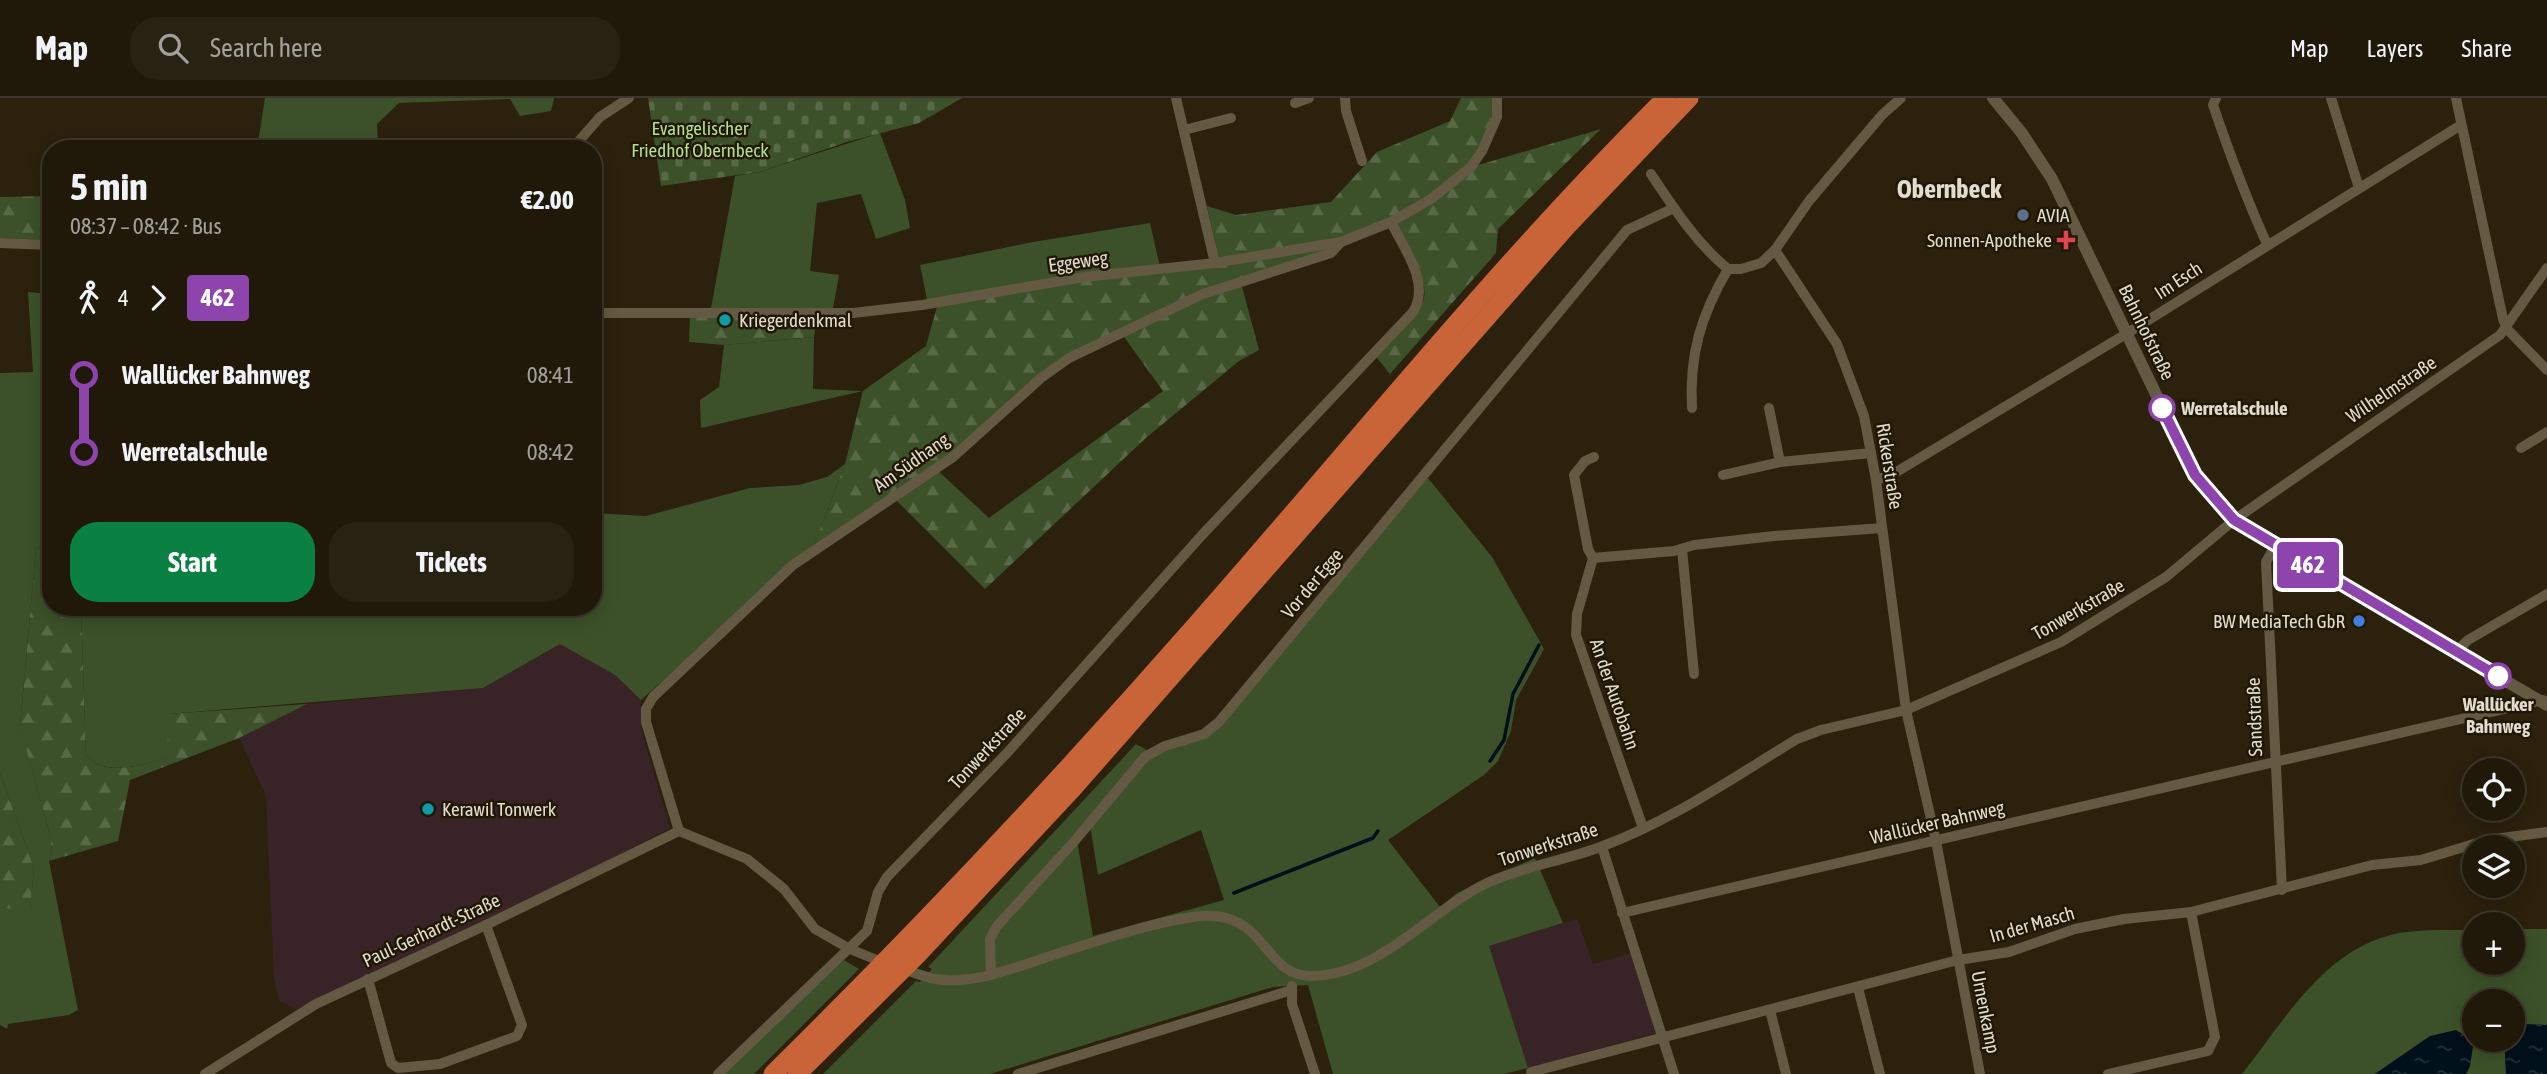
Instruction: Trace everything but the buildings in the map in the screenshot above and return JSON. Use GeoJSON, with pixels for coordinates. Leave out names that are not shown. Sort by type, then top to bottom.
{"type":"FeatureCollection","features":[{"type":"Feature","properties":{"kind":"highway"},"geometry":{"type":"LineString","coordinates":[[797,1074],[890,982],[910,949],[1559,208],[1666,98]]}},
{"type":"Feature","properties":{"kind":"highway"},"geometry":{"type":"LineString","coordinates":[[773,1074],[859,988],[910,949],[1195,652],[1566,227],[1689,98]]}},
{"type":"Feature","properties":{"kind":"street"},"geometry":{"type":"LineString","coordinates":[[580,140],[600,117],[629,98]]}},
{"type":"Feature","properties":{"kind":"street"},"geometry":{"type":"LineString","coordinates":[[1176,98],[1215,263]]}},
{"type":"Feature","properties":{"kind":"street"},"geometry":{"type":"LineString","coordinates":[[1295,103],[1309,98]]}},
{"type":"Feature","properties":{"kind":"street"},"geometry":{"type":"LineString","coordinates":[[1345,98],[1346,111],[1362,161]]}},
{"type":"Feature","properties":{"kind":"street","name":"Eggeweg"},"geometry":{"type":"LineString","coordinates":[[602,313],[853,313],[922,305],[1084,277],[1215,263],[1342,242],[1391,222],[1431,199],[1471,167],[1482,151],[1497,117],[1497,98]]}},
{"type":"Feature","properties":{"kind":"street"},"geometry":{"type":"LineString","coordinates":[[1728,268],[1751,266],[1775,250],[1809,201],[1882,115],[1901,98]]}},
{"type":"Feature","properties":{"kind":"street","name":"Bahnhofstraße"},"geometry":{"type":"LineString","coordinates":[[1993,98],[2021,132],[2052,179],[2195,475],[2234,520],[2545,702]]}},
{"type":"Feature","properties":{"kind":"street"},"geometry":{"type":"LineString","coordinates":[[2216,98],[2213,105],[2223,135],[2242,188],[2267,244]]}},
{"type":"Feature","properties":{"kind":"street"},"geometry":{"type":"LineString","coordinates":[[2331,98],[2359,188]]}},
{"type":"Feature","properties":{"kind":"street"},"geometry":{"type":"LineString","coordinates":[[2456,98],[2507,329],[2547,370]]}},
{"type":"Feature","properties":{"kind":"street"},"geometry":{"type":"LineString","coordinates":[[1184,130],[1231,118]]}},
{"type":"Feature","properties":{"kind":"street","name":"Im Esch"},"geometry":{"type":"LineString","coordinates":[[1875,480],[1893,474],[2126,334],[2461,125]]}},
{"type":"Feature","properties":{"kind":"street"},"geometry":{"type":"LineString","coordinates":[[1651,174],[1674,208],[1728,268]]}},
{"type":"Feature","properties":{"kind":"street","name":"Vor der Egge"},"geometry":{"type":"LineString","coordinates":[[991,975],[990,939],[997,926],[1072,844],[1145,757],[1165,746],[1204,734],[1219,722],[1627,230],[1642,220],[1674,208]]}},
{"type":"Feature","properties":{"kind":"street","name":"Tonwerkstraße"},"geometry":{"type":"LineString","coordinates":[[849,949],[867,931],[878,892],[887,877],[1007,753],[1202,535],[1413,312],[1420,300],[1420,282],[1391,222]]}},
{"type":"Feature","properties":{"kind":"street","name":"Am Südhang"},"geometry":{"type":"LineString","coordinates":[[679,831],[646,722],[646,709],[653,698],[793,565],[953,457],[1041,378],[1069,358],[1203,294],[1331,253],[1342,242]]}},
{"type":"Feature","properties":{"kind":"street"},"geometry":{"type":"LineString","coordinates":[[0,243],[42,245]]}},
{"type":"Feature","properties":{"kind":"street","name":"Rickerstraße"},"geometry":{"type":"LineString","coordinates":[[1775,250],[1837,344],[1859,396],[1871,453],[1906,710]]}},
{"type":"Feature","properties":{"kind":"street"},"geometry":{"type":"LineString","coordinates":[[1692,408],[1691,358],[1712,299],[1728,268]]}},
{"type":"Feature","properties":{"kind":"street","name":"Wilhelmstraße"},"geometry":{"type":"LineString","coordinates":[[2234,520],[2507,329],[2547,268]]}},
{"type":"Feature","properties":{"kind":"street"},"geometry":{"type":"LineString","coordinates":[[1769,408],[1780,462]]}},
{"type":"Feature","properties":{"kind":"street"},"geometry":{"type":"LineString","coordinates":[[2521,448],[2547,432]]}},
{"type":"Feature","properties":{"kind":"street"},"geometry":{"type":"LineString","coordinates":[[1723,475],[1780,462],[1871,453]]}},
{"type":"Feature","properties":{"kind":"street"},"geometry":{"type":"LineString","coordinates":[[1594,457],[1585,461],[1574,475],[1585,537],[1593,558],[1682,549],[1694,545],[1761,537],[1882,528]]}},
{"type":"Feature","properties":{"kind":"street","name":"Tonwerkstraße"},"geometry":{"type":"LineString","coordinates":[[1294,973],[1312,976],[1355,965],[1402,942],[1443,910],[1485,884],[1519,870],[1602,847],[1643,828],[1797,739],[1821,730],[1906,710],[2061,642],[2166,577],[2234,520]]}},
{"type":"Feature","properties":{"kind":"street","name":"Sandstraße"},"geometry":{"type":"LineString","coordinates":[[2275,546],[2266,562],[2273,763],[2282,890]]}},
{"type":"Feature","properties":{"kind":"street"},"geometry":{"type":"LineString","coordinates":[[1682,549],[1694,674]]}},
{"type":"Feature","properties":{"kind":"street","name":"An der Autobahn"},"geometry":{"type":"LineString","coordinates":[[1593,558],[1577,614],[1576,635],[1643,828]]}},
{"type":"Feature","properties":{"kind":"street"},"geometry":{"type":"LineString","coordinates":[[2456,652],[2468,640],[2547,594]]}},
{"type":"Feature","properties":{"kind":"street","name":"Wallücker Bahnweg"},"geometry":{"type":"LineString","coordinates":[[1622,913],[2545,702]]}},
{"type":"Feature","properties":{"kind":"street","name":"Urnenkamp"},"geometry":{"type":"LineString","coordinates":[[1906,710],[1936,841],[1980,1074]]}},
{"type":"Feature","properties":{"kind":"street"},"geometry":{"type":"LineString","coordinates":[[679,831],[747,859],[784,889],[815,929],[849,949],[934,979],[991,975],[1146,927],[1203,916],[1232,918],[1253,931],[1278,962],[1294,973],[1292,1004],[1315,1074]]}},
{"type":"Feature","properties":{"kind":"street","name":"Paul-Gerhardt-Straße"},"geometry":{"type":"LineString","coordinates":[[205,1074],[316,1004],[679,831]]}},
{"type":"Feature","properties":{"kind":"street","name":"In der Masch"},"geometry":{"type":"LineString","coordinates":[[1531,1072],[1958,961],[2009,952],[2075,929],[2124,919],[2190,912],[2372,865],[2421,860],[2487,840],[2547,832]]}},
{"type":"Feature","properties":{"kind":"street"},"geometry":{"type":"LineString","coordinates":[[1602,847],[1674,1074]]}},
{"type":"Feature","properties":{"kind":"street"},"geometry":{"type":"LineString","coordinates":[[2108,1074],[2208,1051],[2213,1046],[2215,1037],[2190,912]]}},
{"type":"Feature","properties":{"kind":"street"},"geometry":{"type":"LineString","coordinates":[[368,979],[391,1063],[398,1068],[440,1064],[517,1036],[522,1025],[486,925]]}},
{"type":"Feature","properties":{"kind":"street"},"geometry":{"type":"LineString","coordinates":[[718,1074],[849,949]]}},
{"type":"Feature","properties":{"kind":"street"},"geometry":{"type":"LineString","coordinates":[[1858,988],[1880,1074]]}},
{"type":"Feature","properties":{"kind":"street"},"geometry":{"type":"LineString","coordinates":[[1018,1074],[1292,990]]}},
{"type":"Feature","properties":{"kind":"street"},"geometry":{"type":"LineString","coordinates":[[1770,1010],[1786,1074]]}},
{"type":"Feature","properties":{"kind":"shaded area"},"geometry":{"type":"Polygon","coordinates":[[[561,644],[615,675],[641,700],[642,733],[670,828],[489,923],[299,1011],[279,1001],[274,979],[266,796],[239,738],[307,704],[483,688],[561,644]]]}},
{"type":"Feature","properties":{"kind":"shaded area"},"geometry":{"type":"Polygon","coordinates":[[[1577,919],[1593,964],[1631,953],[1656,1033],[1528,1068],[1489,946],[1577,919]]]}},
{"type":"Feature","properties":{"kind":"green space"},"geometry":{"type":"Polygon","coordinates":[[[265,98],[554,98],[551,111],[520,116],[510,99],[399,103],[377,124],[378,140],[258,140],[265,98]]]}},
{"type":"Feature","properties":{"kind":"green space","name":"Evangelischer Friedhof Obernbeck"},"geometry":{"type":"Polygon","coordinates":[[[648,98],[962,98],[919,123],[847,142],[759,172],[661,186],[648,98]]]}},
{"type":"Feature","properties":{"kind":"green space"},"geometry":{"type":"Polygon","coordinates":[[[1461,98],[1494,98],[1486,135],[1465,169],[1601,129],[1498,229],[1496,253],[1390,374],[1374,354],[1415,314],[1425,293],[1413,260],[1388,222],[1331,251],[1203,294],[1068,358],[936,469],[989,518],[1163,391],[1122,334],[1241,283],[1259,350],[1239,361],[1147,437],[985,589],[893,497],[813,547],[845,464],[863,391],[926,346],[938,303],[1084,279],[1220,264],[1207,206],[1236,215],[1331,202],[1377,152],[1450,121],[1461,98]]]}},
{"type":"Feature","properties":{"kind":"green space"},"geometry":{"type":"Polygon","coordinates":[[[880,133],[905,200],[910,228],[876,239],[861,194],[817,203],[810,271],[839,275],[832,314],[710,314],[735,176],[759,172],[880,133]]]}},
{"type":"Feature","properties":{"kind":"green space"},"geometry":{"type":"Polygon","coordinates":[[[42,196],[42,240],[0,238],[0,197],[42,196]]]}},
{"type":"Feature","properties":{"kind":"green space"},"geometry":{"type":"Polygon","coordinates":[[[1150,223],[1161,271],[928,305],[920,265],[1033,242],[1150,223]]]}},
{"type":"Feature","properties":{"kind":"green space"},"geometry":{"type":"Polygon","coordinates":[[[28,292],[42,293],[42,547],[36,548],[20,726],[48,827],[52,849],[49,861],[78,1010],[69,1015],[8,1024],[7,1029],[0,1025],[0,907],[30,911],[34,868],[0,773],[0,373],[33,372],[28,292]]]}},
{"type":"Feature","properties":{"kind":"green space"},"geometry":{"type":"Polygon","coordinates":[[[690,315],[817,315],[814,337],[724,345],[689,342],[690,315]]]}},
{"type":"Feature","properties":{"kind":"green space"},"geometry":{"type":"Polygon","coordinates":[[[814,337],[813,389],[863,391],[701,428],[700,400],[719,387],[724,345],[814,337]]]}},
{"type":"Feature","properties":{"kind":"green space"},"geometry":{"type":"Polygon","coordinates":[[[845,464],[813,547],[641,700],[615,675],[560,644],[483,688],[168,714],[169,758],[114,768],[94,762],[86,755],[81,616],[602,616],[602,514],[646,516],[750,488],[799,485],[827,477],[845,464]]]}},
{"type":"Feature","properties":{"kind":"green space"},"geometry":{"type":"Polygon","coordinates":[[[1428,478],[1492,557],[1544,649],[1516,700],[1511,731],[1498,761],[1484,775],[1388,840],[1440,907],[1457,893],[1535,858],[1563,923],[1489,946],[1528,1068],[1504,1074],[1333,1074],[1308,985],[1273,987],[990,1074],[823,1074],[916,981],[920,982],[932,969],[928,967],[1136,744],[1154,754],[1204,738],[1428,478]],[[1089,819],[1076,834],[1093,936],[1224,900],[1201,830],[1098,875],[1089,819]]]}},
{"type":"Feature","properties":{"kind":"green space"},"geometry":{"type":"Polygon","coordinates":[[[42,547],[42,616],[81,616],[86,755],[94,762],[114,768],[168,758],[167,714],[307,704],[239,738],[130,780],[118,841],[49,861],[52,849],[48,827],[20,727],[36,548],[42,547]]]}},
{"type":"Feature","properties":{"kind":"green space"},"geometry":{"type":"Polygon","coordinates":[[[0,773],[34,868],[30,912],[0,907],[0,773]]]}},
{"type":"Feature","properties":{"kind":"green space"},"geometry":{"type":"Polygon","coordinates":[[[2525,929],[2547,929],[2547,1025],[2525,1024],[2525,989],[2462,989],[2462,1052],[2505,1052],[2506,1074],[2466,1074],[2470,1066],[2430,1036],[2375,1074],[2242,1074],[2291,1009],[2328,970],[2373,941],[2399,933],[2462,930],[2462,975],[2525,975],[2525,929]]]}},
{"type":"Feature","properties":{"kind":"green space"},"geometry":{"type":"Polygon","coordinates":[[[844,960],[859,969],[754,1074],[723,1074],[844,960]]]}},
{"type":"Feature","properties":{"kind":"water"},"geometry":{"type":"Polygon","coordinates":[[[2525,1024],[2547,1025],[2547,1074],[2506,1074],[2505,1053],[2525,1052],[2525,1024]]]}},
{"type":"Feature","properties":{"kind":"water"},"geometry":{"type":"Polygon","coordinates":[[[2456,1030],[2462,1034],[2462,1052],[2472,1052],[2466,1074],[2375,1074],[2430,1036],[2456,1030]]]}},
{"type":"Feature","properties":{"kind":"waterway"},"geometry":{"type":"LineString","coordinates":[[1490,761],[1504,740],[1513,694],[1539,645]]}},
{"type":"Feature","properties":{"kind":"waterway"},"geometry":{"type":"LineString","coordinates":[[1234,893],[1373,838],[1378,831]]}},
{"type":"Feature","properties":{"kind":"bus line","name":"462"},"geometry":{"type":"LineString","coordinates":[[2162,408],[2204,489],[2234,520],[2498,676]]}},
{"type":"Feature","properties":{"kind":"place","name":"AVIA"},"geometry":{"type":"Point","coordinates":[2023,215]}},
{"type":"Feature","properties":{"kind":"place","name":"Sonnen-Apotheke"},"geometry":{"type":"Point","coordinates":[2066,240]}},
{"type":"Feature","properties":{"kind":"place","name":"Kriegerdenkmal"},"geometry":{"type":"Point","coordinates":[725,320]}},
{"type":"Feature","properties":{"kind":"place","name":"Werretalschule"},"geometry":{"type":"Point","coordinates":[2162,408]}},
{"type":"Feature","properties":{"kind":"place","name":"BW MediaTech GbR"},"geometry":{"type":"Point","coordinates":[2359,621]}},
{"type":"Feature","properties":{"kind":"place","name":"Wallücker Bahnweg"},"geometry":{"type":"Point","coordinates":[2498,676]}},
{"type":"Feature","properties":{"kind":"place","name":"Kerawil Tonwerk"},"geometry":{"type":"Point","coordinates":[428,809]}},
{"type":"Feature","properties":{"kind":"district","name":"Obernbeck"},"geometry":{"type":"Point","coordinates":[1949,189]}}]}
